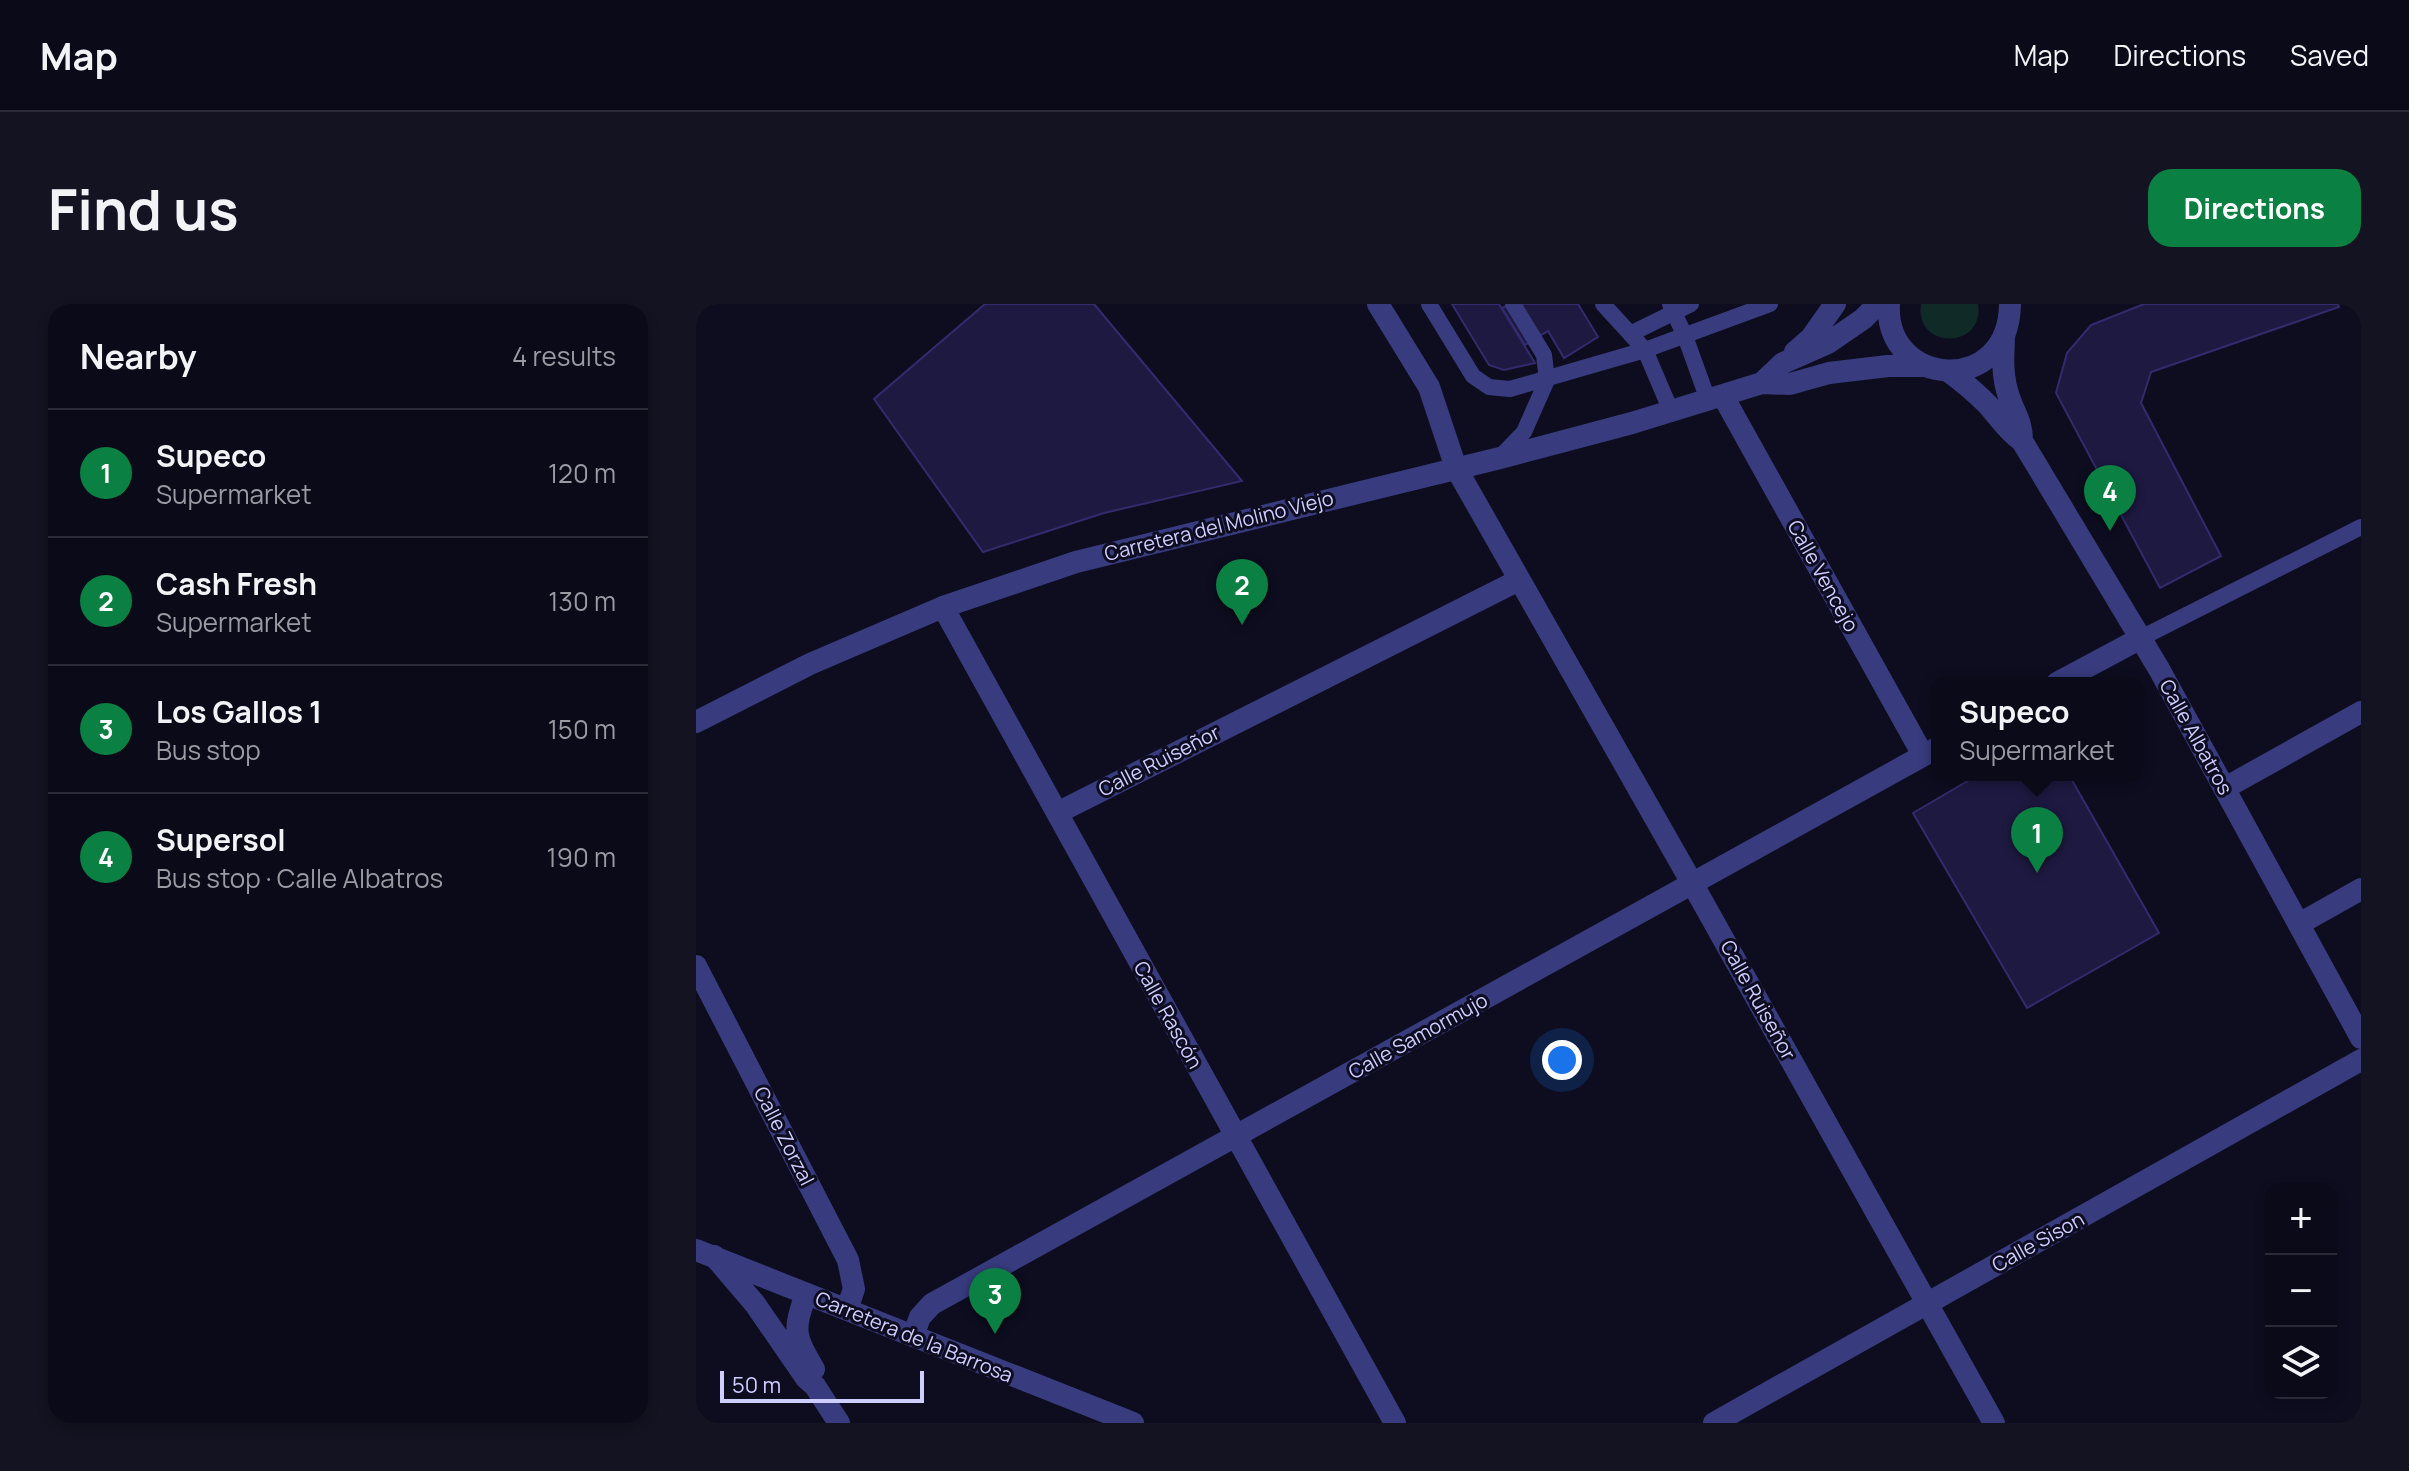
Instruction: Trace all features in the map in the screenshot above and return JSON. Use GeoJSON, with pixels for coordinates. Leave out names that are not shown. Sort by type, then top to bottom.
{"type":"FeatureCollection","features":[{"type":"Feature","properties":{"kind":"street"},"geometry":{"type":"LineString","coordinates":[[1762,383],[1811,338],[1835,304]]}},
{"type":"Feature","properties":{"kind":"street"},"geometry":{"type":"LineString","coordinates":[[1783,363],[1828,343],[1863,319],[1878,304]]}},
{"type":"Feature","properties":{"kind":"street"},"geometry":{"type":"LineString","coordinates":[[1889,304],[1891,326],[1898,343],[1925,366]]}},
{"type":"Feature","properties":{"kind":"street"},"geometry":{"type":"LineString","coordinates":[[1762,383],[1790,384],[1829,373],[1888,366],[1925,366],[1948,371],[1965,369],[1981,363],[1994,352],[2008,321],[2028,304]]}},
{"type":"Feature","properties":{"kind":"street","name":"Calle Ruiseñor"},"geometry":{"type":"LineString","coordinates":[[1380,305],[1429,387],[1456,468],[1994,1423]]}},
{"type":"Feature","properties":{"kind":"street"},"geometry":{"type":"LineString","coordinates":[[2008,321],[2002,372],[2009,398],[2022,424],[2022,441]]}},
{"type":"Feature","properties":{"kind":"street"},"geometry":{"type":"LineString","coordinates":[[1948,371],[1987,405],[2009,433],[2022,441]]}},
{"type":"Feature","properties":{"kind":"street","name":"Carretera del Molino Viejo"},"geometry":{"type":"LineString","coordinates":[[696,722],[810,664],[943,607],[1076,562],[1500,458],[1762,383]]}},
{"type":"Feature","properties":{"kind":"street","name":"Calle Vencejo"},"geometry":{"type":"LineString","coordinates":[[1716,398],[1930,752]]}},
{"type":"Feature","properties":{"kind":"street","name":"Calle Albatros"},"geometry":{"type":"LineString","coordinates":[[2022,441],[2141,638],[2361,1038]]}},
{"type":"Feature","properties":{"kind":"street","name":"Calle Ruiseñor"},"geometry":{"type":"LineString","coordinates":[[1057,813],[1519,580]]}},
{"type":"Feature","properties":{"kind":"street","name":"Calle Rascón"},"geometry":{"type":"LineString","coordinates":[[943,607],[1395,1423]]}},
{"type":"Feature","properties":{"kind":"street"},"geometry":{"type":"LineString","coordinates":[[2068,677],[2141,638]]}},
{"type":"Feature","properties":{"kind":"street"},"geometry":{"type":"LineString","coordinates":[[2225,788],[2361,712]]}},
{"type":"Feature","properties":{"kind":"street","name":"Calle Samormujo"},"geometry":{"type":"LineString","coordinates":[[913,1336],[920,1317],[932,1304],[1930,752]]}},
{"type":"Feature","properties":{"kind":"street"},"geometry":{"type":"LineString","coordinates":[[2299,924],[2361,889]]}},
{"type":"Feature","properties":{"kind":"street","name":"Calle Zorzal"},"geometry":{"type":"LineString","coordinates":[[696,966],[848,1260],[854,1289],[847,1309]]}},
{"type":"Feature","properties":{"kind":"street","name":"Calle Sison"},"geometry":{"type":"LineString","coordinates":[[1714,1423],[2361,1060]]}},
{"type":"Feature","properties":{"kind":"street"},"geometry":{"type":"LineString","coordinates":[[705,1253],[755,1304],[839,1423]]}},
{"type":"Feature","properties":{"kind":"street","name":"Carretera de la Barrosa"},"geometry":{"type":"LineString","coordinates":[[705,1253],[1133,1423]]}},
{"type":"Feature","properties":{"kind":"street"},"geometry":{"type":"LineString","coordinates":[[806,1294],[795,1324],[815,1371],[815,1386]]}},
{"type":"Feature","properties":{"kind":"lane"},"geometry":{"type":"LineString","coordinates":[[1429,304],[1473,376],[1489,387],[1510,389],[1645,350],[1770,304]]}},
{"type":"Feature","properties":{"kind":"lane"},"geometry":{"type":"LineString","coordinates":[[1500,458],[1524,432],[1547,380],[1544,355],[1513,304]]}},
{"type":"Feature","properties":{"kind":"lane"},"geometry":{"type":"LineString","coordinates":[[1603,304],[1645,350],[1671,411]]}},
{"type":"Feature","properties":{"kind":"lane"},"geometry":{"type":"LineString","coordinates":[[1630,334],[1672,308],[1691,304]]}},
{"type":"Feature","properties":{"kind":"lane"},"geometry":{"type":"LineString","coordinates":[[1672,308],[1716,398]]}},
{"type":"Feature","properties":{"kind":"lane"},"geometry":{"type":"LineString","coordinates":[[2141,638],[2361,527]]}},
{"type":"Feature","properties":{"kind":"green space"},"geometry":{"type":"Polygon","coordinates":[[[1921,304],[1978,304],[1977,319],[1971,330],[1961,336],[1938,336],[1928,330],[1922,319],[1921,304]]]}},
{"type":"Feature","properties":{"kind":"building"},"geometry":{"type":"Polygon","coordinates":[[[985,304],[1094,304],[1242,481],[1104,513],[983,552],[874,399],[985,304]]]}},
{"type":"Feature","properties":{"kind":"building"},"geometry":{"type":"Polygon","coordinates":[[[1452,304],[1499,304],[1535,363],[1504,370],[1489,365],[1452,304]]]}},
{"type":"Feature","properties":{"kind":"building"},"geometry":{"type":"Polygon","coordinates":[[[1510,304],[1578,304],[1598,337],[1564,358],[1548,331],[1525,345],[1502,308],[1510,304]]]}},
{"type":"Feature","properties":{"kind":"building"},"geometry":{"type":"Polygon","coordinates":[[[2144,304],[2338,304],[2339,307],[2151,372],[2141,403],[2221,556],[2160,588],[2056,393],[2067,353],[2091,325],[2144,304]]]}},
{"type":"Feature","properties":{"kind":"building"},"geometry":{"type":"Polygon","coordinates":[[[1968,781],[2072,781],[2159,933],[2027,1008],[1913,813],[1968,781]]]}},
{"type":"Feature","properties":{"kind":"place","name":"Supersol"},"geometry":{"type":"Point","coordinates":[2110,531]}},
{"type":"Feature","properties":{"kind":"place","name":"Cash Fresh"},"geometry":{"type":"Point","coordinates":[1242,625]}},
{"type":"Feature","properties":{"kind":"place","name":"Supeco"},"geometry":{"type":"Point","coordinates":[2037,873]}},
{"type":"Feature","properties":{"kind":"place","name":"Los Gallos 1"},"geometry":{"type":"Point","coordinates":[995,1334]}}]}
